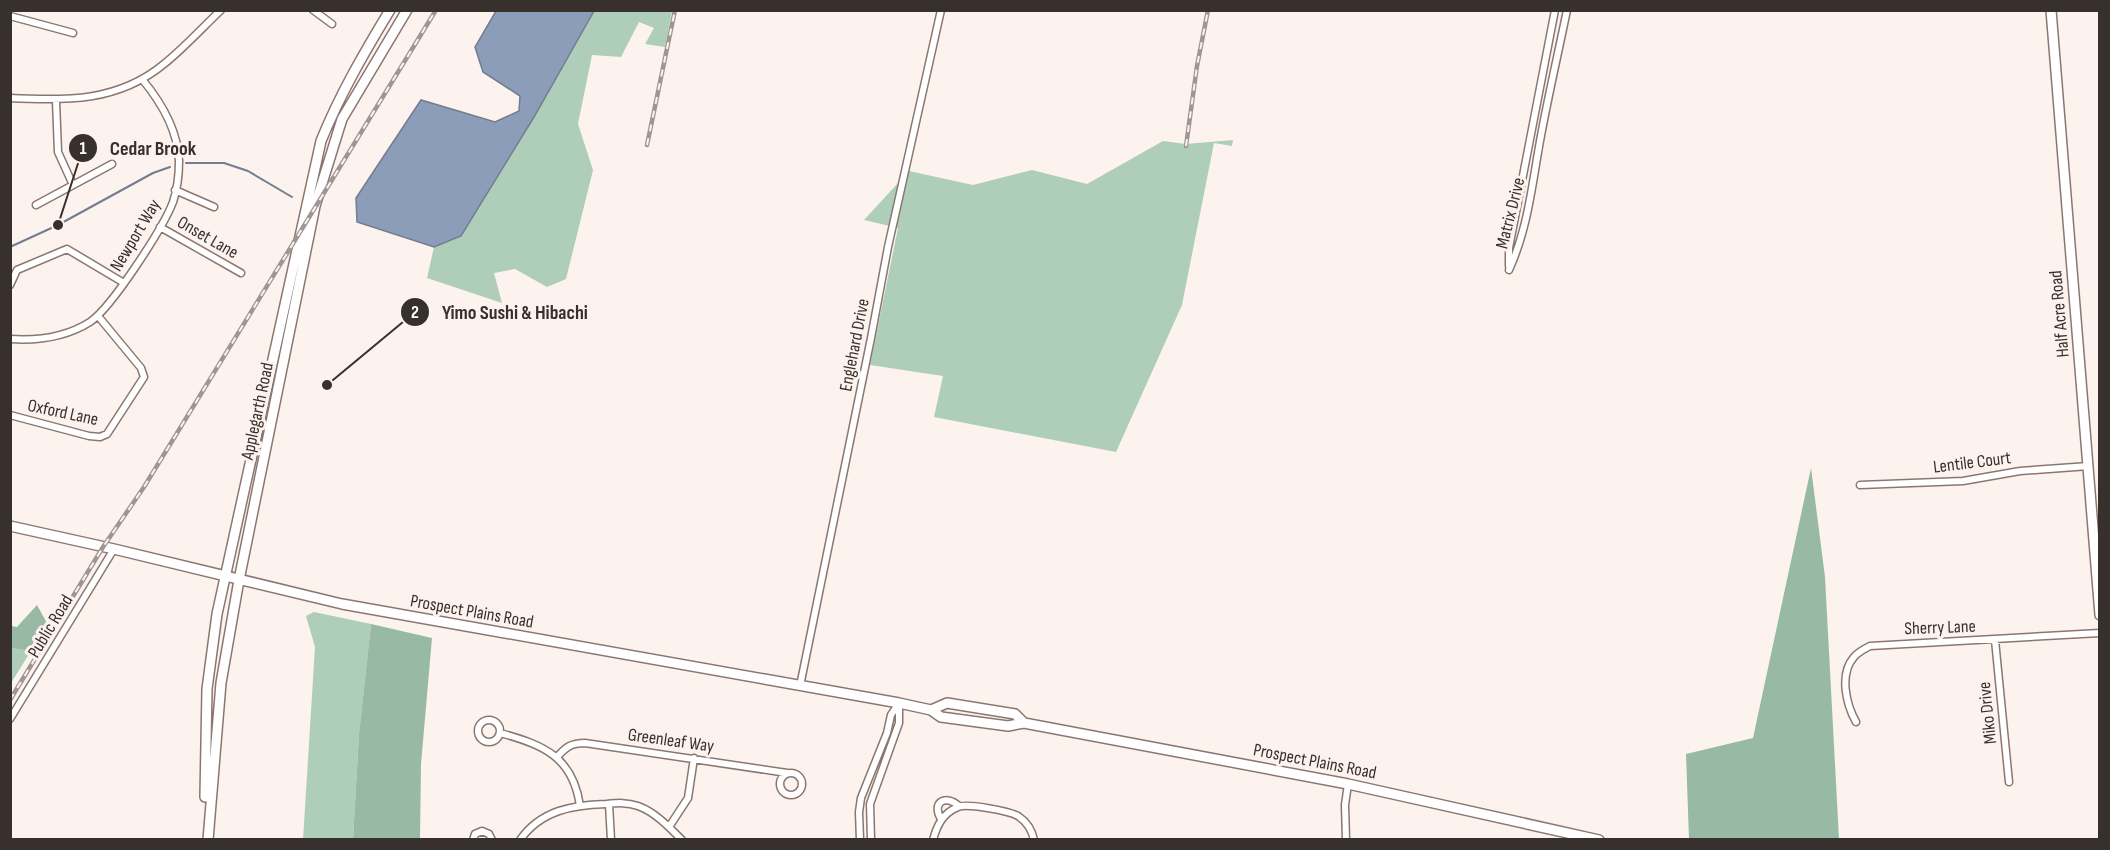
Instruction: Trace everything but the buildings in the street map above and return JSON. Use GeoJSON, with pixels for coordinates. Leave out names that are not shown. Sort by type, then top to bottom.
{"type":"FeatureCollection","features":[{"type":"Feature","properties":{"kind":"street"},"geometry":{"type":"LineString","coordinates":[[10,98],[56,101],[96,96],[142,79],[164,64],[221,10]]}},
{"type":"Feature","properties":{"kind":"street"},"geometry":{"type":"LineString","coordinates":[[314,10],[332,24]]}},
{"type":"Feature","properties":{"kind":"street","name":"Applegarth Road"},"geometry":{"type":"LineString","coordinates":[[206,840],[207,689],[217,615],[321,141],[336,103],[390,10]]}},
{"type":"Feature","properties":{"kind":"street","name":"Applegarth Road"},"geometry":{"type":"LineString","coordinates":[[206,840],[221,683],[239,580],[315,206],[342,119],[407,10]]}},
{"type":"Feature","properties":{"kind":"street","name":"Englehard Drive"},"geometry":{"type":"LineString","coordinates":[[801,686],[888,247],[941,10]]}},
{"type":"Feature","properties":{"kind":"street","name":"Matrix Drive"},"geometry":{"type":"LineString","coordinates":[[1555,10],[1509,248],[1509,270],[1519,248],[1530,208],[1540,141],[1567,10]]}},
{"type":"Feature","properties":{"kind":"street","name":"Half Acre Road"},"geometry":{"type":"LineString","coordinates":[[2051,10],[2100,615]]}},
{"type":"Feature","properties":{"kind":"street"},"geometry":{"type":"LineString","coordinates":[[10,16],[73,33]]}},
{"type":"Feature","properties":{"kind":"street","name":"Newport Way"},"geometry":{"type":"LineString","coordinates":[[10,339],[54,337],[72,331],[98,316],[124,283],[160,227],[173,202],[179,161],[176,143],[156,96],[142,79]]}},
{"type":"Feature","properties":{"kind":"street"},"geometry":{"type":"LineString","coordinates":[[56,101],[58,152],[73,185]]}},
{"type":"Feature","properties":{"kind":"street"},"geometry":{"type":"LineString","coordinates":[[36,205],[112,164]]}},
{"type":"Feature","properties":{"kind":"street","name":"Onset Lane"},"geometry":{"type":"LineString","coordinates":[[175,190],[214,207]]}},
{"type":"Feature","properties":{"kind":"street","name":"Onset Lane"},"geometry":{"type":"LineString","coordinates":[[160,227],[241,273]]}},
{"type":"Feature","properties":{"kind":"street"},"geometry":{"type":"LineString","coordinates":[[10,285],[17,270],[67,249],[124,283]]}},
{"type":"Feature","properties":{"kind":"street","name":"Oxford Lane"},"geometry":{"type":"LineString","coordinates":[[10,415],[89,436],[100,437],[107,434],[144,378],[141,368],[98,316]]}},
{"type":"Feature","properties":{"kind":"street","name":"Lentile Court"},"geometry":{"type":"LineString","coordinates":[[1860,485],[1963,482],[2020,471],[2089,466]]}},
{"type":"Feature","properties":{"kind":"street","name":"Prospect Plains Road"},"geometry":{"type":"LineString","coordinates":[[10,526],[342,604],[931,710],[941,717],[1008,726],[1023,723],[1348,784],[1599,840]]}},
{"type":"Feature","properties":{"kind":"street","name":"Public Road"},"geometry":{"type":"LineString","coordinates":[[10,719],[114,549]]}},
{"type":"Feature","properties":{"kind":"street","name":"Sherry Lane"},"geometry":{"type":"LineString","coordinates":[[1856,722],[1846,699],[1846,676],[1852,659],[1870,646],[2100,633]]}},
{"type":"Feature","properties":{"kind":"street","name":"Miko Drive"},"geometry":{"type":"LineString","coordinates":[[1995,640],[2009,782]]}},
{"type":"Feature","properties":{"kind":"street","name":"Prospect Plains Road"},"geometry":{"type":"LineString","coordinates":[[931,710],[947,703],[1015,714],[1023,723]]}},
{"type":"Feature","properties":{"kind":"street"},"geometry":{"type":"LineString","coordinates":[[860,840],[861,798],[887,733],[891,715],[899,704]]}},
{"type":"Feature","properties":{"kind":"street"},"geometry":{"type":"LineString","coordinates":[[871,840],[870,804],[899,723],[899,704]]}},
{"type":"Feature","properties":{"kind":"street"},"geometry":{"type":"LineString","coordinates":[[500,733],[540,746],[557,757],[575,781],[580,806]]}},
{"type":"Feature","properties":{"kind":"street","name":"Greenleaf Way"},"geometry":{"type":"LineString","coordinates":[[557,757],[573,743],[694,758],[787,773]]}},
{"type":"Feature","properties":{"kind":"street"},"geometry":{"type":"LineString","coordinates":[[669,827],[688,798],[694,758]]}},
{"type":"Feature","properties":{"kind":"street"},"geometry":{"type":"LineString","coordinates":[[1346,840],[1345,805],[1348,784]]}},
{"type":"Feature","properties":{"kind":"street"},"geometry":{"type":"LineString","coordinates":[[941,819],[937,807],[941,801],[955,802],[959,806]]}},
{"type":"Feature","properties":{"kind":"street"},"geometry":{"type":"LineString","coordinates":[[520,840],[528,829],[557,810],[627,803],[648,811],[682,840]]}},
{"type":"Feature","properties":{"kind":"street"},"geometry":{"type":"LineString","coordinates":[[609,804],[611,840]]}},
{"type":"Feature","properties":{"kind":"street"},"geometry":{"type":"LineString","coordinates":[[933,840],[941,819],[959,806],[971,806],[1011,813],[1020,817],[1028,825],[1034,840]]}},
{"type":"Feature","properties":{"kind":"street"},"geometry":{"type":"LineString","coordinates":[[473,840],[475,834],[482,831],[489,834],[492,840]]}},
{"type":"Feature","properties":{"kind":"green space"},"geometry":{"type":"Polygon","coordinates":[[[594,11],[672,11],[665,47],[645,44],[654,28],[639,22],[621,57],[592,55],[578,124],[593,170],[566,279],[547,287],[515,269],[494,273],[502,303],[427,278],[434,247],[461,236],[534,117],[594,11]]]}},
{"type":"Feature","properties":{"kind":"green space"},"geometry":{"type":"Polygon","coordinates":[[[1233,140],[1232,146],[1214,143],[1182,305],[1116,452],[934,417],[943,376],[870,365],[898,228],[864,220],[909,171],[973,185],[1032,170],[1087,184],[1163,141],[1186,144],[1233,140]]]}},
{"type":"Feature","properties":{"kind":"green space"},"geometry":{"type":"Polygon","coordinates":[[[1811,468],[1825,577],[1839,839],[1689,839],[1686,754],[1753,738],[1811,468]]]}},
{"type":"Feature","properties":{"kind":"green space"},"geometry":{"type":"Polygon","coordinates":[[[37,605],[48,625],[31,651],[11,648],[11,626],[17,627],[37,605]]]}},
{"type":"Feature","properties":{"kind":"green space"},"geometry":{"type":"Polygon","coordinates":[[[314,612],[371,624],[359,734],[353,839],[303,840],[315,647],[306,616],[314,612]]]}},
{"type":"Feature","properties":{"kind":"green space"},"geometry":{"type":"Polygon","coordinates":[[[371,624],[432,638],[421,764],[420,839],[353,839],[359,734],[371,624]]]}},
{"type":"Feature","properties":{"kind":"green space"},"geometry":{"type":"Polygon","coordinates":[[[10,648],[31,651],[11,683],[10,648]]]}},
{"type":"Feature","properties":{"kind":"water"},"geometry":{"type":"Polygon","coordinates":[[[496,11],[594,11],[534,117],[461,236],[434,247],[357,222],[356,198],[421,100],[495,122],[519,111],[520,96],[483,72],[475,47],[496,11]]]}},
{"type":"Feature","properties":{"kind":"waterway"},"geometry":{"type":"LineString","coordinates":[[186,163],[224,163],[248,171],[292,197]]}},
{"type":"Feature","properties":{"kind":"waterway"},"geometry":{"type":"LineString","coordinates":[[10,247],[58,225],[153,173],[170,167]]}},
{"type":"Feature","properties":{"kind":"railway"},"geometry":{"type":"LineString","coordinates":[[10,700],[103,547],[144,487],[436,10]]}},
{"type":"Feature","properties":{"kind":"railway"},"geometry":{"type":"LineString","coordinates":[[647,145],[675,10]]}},
{"type":"Feature","properties":{"kind":"railway"},"geometry":{"type":"LineString","coordinates":[[1186,146],[1197,66],[1208,10]]}},
{"type":"Feature","properties":{"kind":"place","name":"Cedar Brook"},"geometry":{"type":"Point","coordinates":[58,225]}},
{"type":"Feature","properties":{"kind":"place","name":"Yimo Sushi & Hibachi"},"geometry":{"type":"Point","coordinates":[327,385]}}]}
